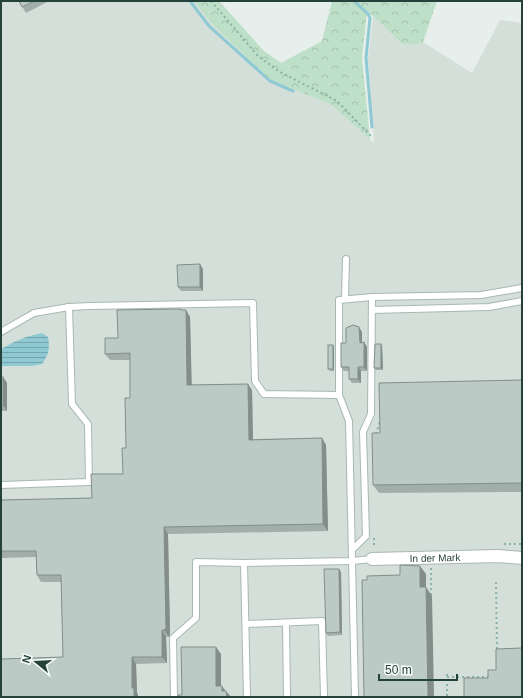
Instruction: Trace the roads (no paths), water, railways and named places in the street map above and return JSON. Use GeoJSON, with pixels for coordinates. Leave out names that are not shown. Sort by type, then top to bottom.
{"type":"FeatureCollection","features":[{"type":"Feature","properties":{"kind":"street","name":"In der Mark"},"geometry":{"type":"LineString","coordinates":[[498,556],[522,552]]}},
{"type":"Feature","properties":{"kind":"street","name":"In der Mark"},"geometry":{"type":"LineString","coordinates":[[374,559],[498,556],[522,558]]}},
{"type":"Feature","properties":{"kind":"lane"},"geometry":{"type":"LineString","coordinates":[[346,259],[342,299],[339,395],[349,421],[355,697]]}},
{"type":"Feature","properties":{"kind":"lane"},"geometry":{"type":"LineString","coordinates":[[342,299],[481,295],[522,288]]}},
{"type":"Feature","properties":{"kind":"lane"},"geometry":{"type":"LineString","coordinates":[[352,550],[366,536],[363,432],[371,414],[372,298]]}},
{"type":"Feature","properties":{"kind":"lane"},"geometry":{"type":"LineString","coordinates":[[372,310],[489,307],[522,301]]}},
{"type":"Feature","properties":{"kind":"lane"},"geometry":{"type":"LineString","coordinates":[[1,332],[34,313],[69,307],[253,303],[255,381],[264,394],[339,395]]}},
{"type":"Feature","properties":{"kind":"lane"},"geometry":{"type":"LineString","coordinates":[[1,485],[90,482],[88,424],[72,404],[69,307]]}},
{"type":"Feature","properties":{"kind":"lane"},"geometry":{"type":"LineString","coordinates":[[174,697],[173,638],[196,618],[196,562],[244,563],[352,561],[374,559]]}},
{"type":"Feature","properties":{"kind":"lane"},"geometry":{"type":"LineString","coordinates":[[244,563],[247,697]]}},
{"type":"Feature","properties":{"kind":"lane"},"geometry":{"type":"LineString","coordinates":[[246,624],[322,621],[324,697]]}},
{"type":"Feature","properties":{"kind":"lane"},"geometry":{"type":"LineString","coordinates":[[286,623],[287,697]]}},
{"type":"Feature","properties":{"kind":"water"},"geometry":{"type":"Polygon","coordinates":[[[42,333],[48,337],[49,345],[48,354],[42,364],[32,366],[1,366],[1,349],[21,339],[42,333]]]}},
{"type":"Feature","properties":{"kind":"waterway"},"geometry":{"type":"LineString","coordinates":[[190,1],[209,26],[270,81],[293,91]]}},
{"type":"Feature","properties":{"kind":"waterway"},"geometry":{"type":"LineString","coordinates":[[354,1],[368,14],[370,18],[366,58],[372,127]]}}]}
